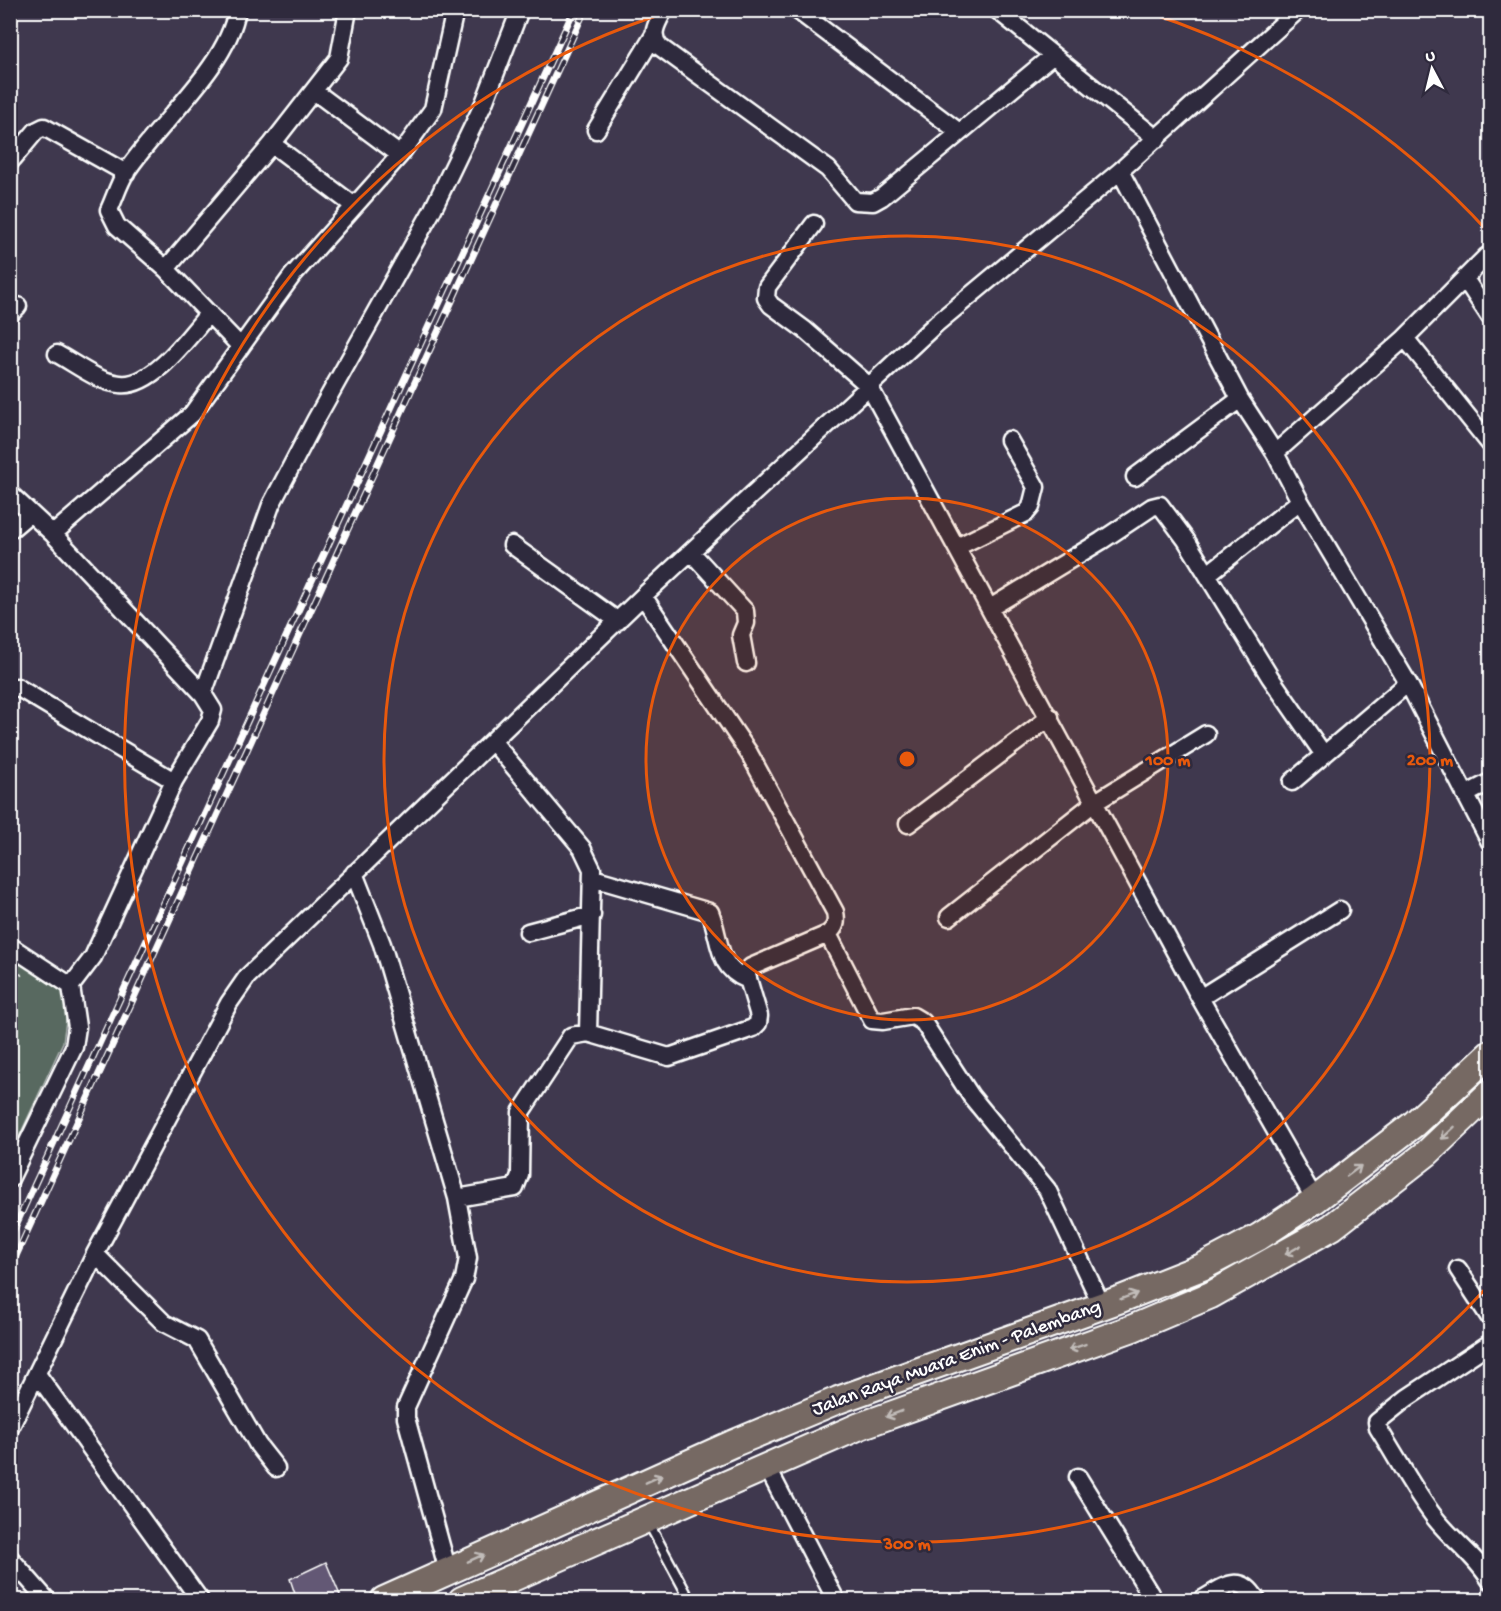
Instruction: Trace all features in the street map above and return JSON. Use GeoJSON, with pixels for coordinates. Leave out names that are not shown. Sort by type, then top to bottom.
{"type":"FeatureCollection","features":[{"type":"Feature","properties":{"kind":"main road","name":"Jalan Raya Muara Enim - Palembang"},"geometry":{"type":"LineString","coordinates":[[384,1600],[838,1400],[1102,1306],[1202,1267],[1258,1237],[1315,1200],[1414,1124],[1491,1054]]}},
{"type":"Feature","properties":{"kind":"main road","name":"Jalan Raya Muara Enim - Palembang"},"geometry":{"type":"LineString","coordinates":[[474,1598],[646,1519],[871,1422],[1133,1328],[1211,1295],[1332,1227],[1427,1152],[1491,1093]]}},
{"type":"Feature","properties":{"kind":"main road"},"geometry":{"type":"LineString","coordinates":[[566,1518],[581,1548]]}},
{"type":"Feature","properties":{"kind":"main road"},"geometry":{"type":"LineString","coordinates":[[526,1536],[542,1566]]}},
{"type":"Feature","properties":{"kind":"street"},"geometry":{"type":"LineString","coordinates":[[237,10],[234,25],[223,49],[126,173],[109,210],[117,226],[166,269],[241,347]]}},
{"type":"Feature","properties":{"kind":"street"},"geometry":{"type":"LineString","coordinates":[[166,269],[272,144],[339,58],[348,10]]}},
{"type":"Feature","properties":{"kind":"street"},"geometry":{"type":"LineString","coordinates":[[53,534],[192,414],[292,276],[400,155],[433,109],[455,10]]}},
{"type":"Feature","properties":{"kind":"street"},"geometry":{"type":"LineString","coordinates":[[203,694],[271,505],[432,211],[484,103],[520,10]]}},
{"type":"Feature","properties":{"kind":"street"},"geometry":{"type":"LineString","coordinates":[[596,130],[654,34],[664,10]]}},
{"type":"Feature","properties":{"kind":"street"},"geometry":{"type":"LineString","coordinates":[[797,10],[959,132]]}},
{"type":"Feature","properties":{"kind":"street"},"geometry":{"type":"LineString","coordinates":[[997,10],[1157,139]]}},
{"type":"Feature","properties":{"kind":"street"},"geometry":{"type":"LineString","coordinates":[[10,1428],[94,1254],[229,1003],[247,977],[494,742],[643,596],[936,324],[1157,139],[1298,10]]}},
{"type":"Feature","properties":{"kind":"street"},"geometry":{"type":"LineString","coordinates":[[654,34],[655,42],[660,47],[828,170],[855,201],[873,202],[882,197],[1052,56]]}},
{"type":"Feature","properties":{"kind":"street"},"geometry":{"type":"LineString","coordinates":[[314,91],[400,155]]}},
{"type":"Feature","properties":{"kind":"street"},"geometry":{"type":"LineString","coordinates":[[10,162],[36,131],[44,127],[126,173]]}},
{"type":"Feature","properties":{"kind":"street"},"geometry":{"type":"LineString","coordinates":[[272,144],[353,205]]}},
{"type":"Feature","properties":{"kind":"street"},"geometry":{"type":"LineString","coordinates":[[1120,171],[1240,399],[1275,453],[1300,501],[1408,682],[1491,842]]}},
{"type":"Feature","properties":{"kind":"street"},"geometry":{"type":"LineString","coordinates":[[814,224],[767,287],[766,298],[771,305],[806,330],[869,386],[1200,998],[1315,1200]]}},
{"type":"Feature","properties":{"kind":"street"},"geometry":{"type":"LineString","coordinates":[[1275,453],[1405,338],[1487,256]]}},
{"type":"Feature","properties":{"kind":"street"},"geometry":{"type":"LineString","coordinates":[[1465,279],[1491,318]]}},
{"type":"Feature","properties":{"kind":"street"},"geometry":{"type":"LineString","coordinates":[[57,354],[105,380],[129,384],[145,378],[169,360],[209,313]]}},
{"type":"Feature","properties":{"kind":"street"},"geometry":{"type":"LineString","coordinates":[[1405,338],[1491,444]]}},
{"type":"Feature","properties":{"kind":"street"},"geometry":{"type":"LineString","coordinates":[[1135,477],[1240,399]]}},
{"type":"Feature","properties":{"kind":"street"},"geometry":{"type":"LineString","coordinates":[[957,547],[1026,513],[1031,507],[1036,488],[1010,440]]}},
{"type":"Feature","properties":{"kind":"street"},"geometry":{"type":"LineString","coordinates":[[10,494],[53,534],[203,694],[213,710],[210,721],[174,781],[93,957],[71,986],[77,1026],[74,1047],[10,1179]]}},
{"type":"Feature","properties":{"kind":"street"},"geometry":{"type":"LineString","coordinates":[[1208,574],[1300,501]]}},
{"type":"Feature","properties":{"kind":"street"},"geometry":{"type":"LineString","coordinates":[[990,608],[1156,505],[1163,507],[1208,574],[1270,677],[1324,755]]}},
{"type":"Feature","properties":{"kind":"street"},"geometry":{"type":"LineString","coordinates":[[10,530],[30,513]]}},
{"type":"Feature","properties":{"kind":"street"},"geometry":{"type":"LineString","coordinates":[[512,545],[618,621]]}},
{"type":"Feature","properties":{"kind":"street"},"geometry":{"type":"LineString","coordinates":[[691,552],[745,611],[746,623],[741,635],[746,663]]}},
{"type":"Feature","properties":{"kind":"street"},"geometry":{"type":"LineString","coordinates":[[457,1198],[515,1188],[520,1175],[520,1122],[525,1103],[572,1036],[588,1032],[658,1055],[678,1055],[753,1028],[758,1023],[759,1016],[746,979],[746,972],[751,967],[828,934],[837,920],[835,912],[749,753],[643,596]]}},
{"type":"Feature","properties":{"kind":"street"},"geometry":{"type":"LineString","coordinates":[[1292,782],[1408,682]]}},
{"type":"Feature","properties":{"kind":"street"},"geometry":{"type":"LineString","coordinates":[[17,687],[174,781]]}},
{"type":"Feature","properties":{"kind":"street"},"geometry":{"type":"LineString","coordinates":[[908,824],[1050,717]]}},
{"type":"Feature","properties":{"kind":"street"},"geometry":{"type":"LineString","coordinates":[[949,917],[1094,803],[1206,734]]}},
{"type":"Feature","properties":{"kind":"street"},"geometry":{"type":"LineString","coordinates":[[494,742],[589,859],[593,878],[588,1032]]}},
{"type":"Feature","properties":{"kind":"street"},"geometry":{"type":"LineString","coordinates":[[1465,795],[1491,782]]}},
{"type":"Feature","properties":{"kind":"street"},"geometry":{"type":"LineString","coordinates":[[354,873],[382,944],[457,1198],[468,1258],[467,1269],[406,1407],[406,1418],[448,1571]]}},
{"type":"Feature","properties":{"kind":"street"},"geometry":{"type":"LineString","coordinates":[[593,878],[711,912],[724,963],[734,974],[746,979]]}},
{"type":"Feature","properties":{"kind":"street"},"geometry":{"type":"LineString","coordinates":[[1200,998],[1340,910]]}},
{"type":"Feature","properties":{"kind":"street"},"geometry":{"type":"LineString","coordinates":[[528,932],[592,915]]}},
{"type":"Feature","properties":{"kind":"street"},"geometry":{"type":"LineString","coordinates":[[828,934],[872,1020],[883,1021],[913,1016],[923,1022],[971,1096],[1047,1189],[1102,1306]]}},
{"type":"Feature","properties":{"kind":"street"},"geometry":{"type":"LineString","coordinates":[[10,946],[71,986]]}},
{"type":"Feature","properties":{"kind":"street"},"geometry":{"type":"LineString","coordinates":[[94,1254],[164,1323],[197,1340],[258,1445],[276,1468]]}},
{"type":"Feature","properties":{"kind":"street"},"geometry":{"type":"LineString","coordinates":[[1458,1269],[1491,1318]]}},
{"type":"Feature","properties":{"kind":"street"},"geometry":{"type":"LineString","coordinates":[[1491,1343],[1407,1398],[1377,1422],[1378,1428],[1425,1505],[1448,1533],[1474,1556],[1491,1580]]}},
{"type":"Feature","properties":{"kind":"street"},"geometry":{"type":"LineString","coordinates":[[37,1374],[200,1600]]}},
{"type":"Feature","properties":{"kind":"street"},"geometry":{"type":"LineString","coordinates":[[767,1467],[836,1600]]}},
{"type":"Feature","properties":{"kind":"street"},"geometry":{"type":"LineString","coordinates":[[1078,1477],[1154,1600]]}},
{"type":"Feature","properties":{"kind":"street"},"geometry":{"type":"LineString","coordinates":[[10,1558],[47,1600]]}},
{"type":"Feature","properties":{"kind":"street"},"geometry":{"type":"LineString","coordinates":[[1201,1600],[1227,1586],[1242,1583],[1248,1586],[1257,1600]]}},
{"type":"Feature","properties":{"kind":"lane"},"geometry":{"type":"LineString","coordinates":[[646,1519],[690,1600]]}},
{"type":"Feature","properties":{"kind":"green space"},"geometry":{"type":"Polygon","coordinates":[[[11,947],[60,981],[67,1013],[63,1042],[11,1154],[11,947]]]}},
{"type":"Feature","properties":{"kind":"building"},"geometry":{"type":"Polygon","coordinates":[[[326,1562],[342,1600],[297,1600],[290,1579],[326,1562]]]}},
{"type":"Feature","properties":{"kind":"railway"},"geometry":{"type":"LineString","coordinates":[[10,1238],[574,10]]}},
{"type":"Feature","properties":{"kind":"railway"},"geometry":{"type":"LineString","coordinates":[[10,1269],[585,10]]}}]}
